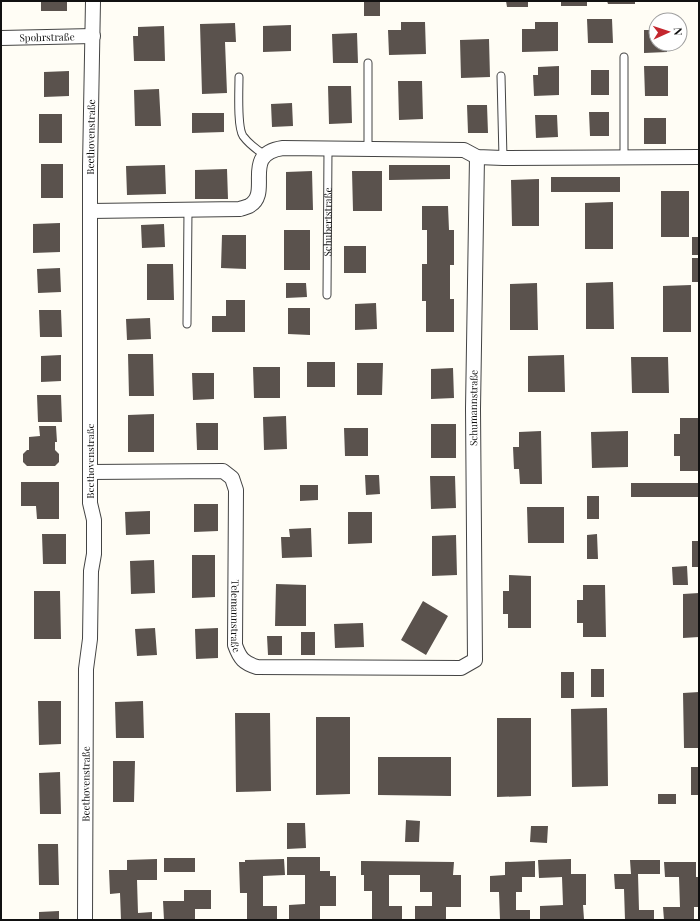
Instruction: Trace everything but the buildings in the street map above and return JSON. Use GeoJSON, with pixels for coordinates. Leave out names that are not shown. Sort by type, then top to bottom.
{"type":"FeatureCollection","features":[{"type":"Feature","properties":{"kind":"street","name":"Beethovenstraße"},"geometry":{"type":"LineString","coordinates":[[85,920],[86,669],[90,639],[91,571],[94,548],[94,520],[90,503],[90,211],[93,1]]}},
{"type":"Feature","properties":{"kind":"street","name":"Spohrstraße"},"geometry":{"type":"LineString","coordinates":[[1,38],[93,36]]}},
{"type":"Feature","properties":{"kind":"street"},"geometry":{"type":"LineString","coordinates":[[90,211],[240,209],[251,206],[257,197],[259,189],[259,163],[265,155],[274,149],[283,148],[464,150],[477,157],[503,158],[699,157]]}},
{"type":"Feature","properties":{"kind":"street","name":"Schumannstraße"},"geometry":{"type":"LineString","coordinates":[[475,660],[473,409],[477,157]]}},
{"type":"Feature","properties":{"kind":"street","name":"Telemannstraße"},"geometry":{"type":"LineString","coordinates":[[90,472],[223,471],[232,478],[236,490],[235,645],[239,656],[247,664],[257,667],[462,668],[475,660]]}},
{"type":"Feature","properties":{"kind":"lane"},"geometry":{"type":"LineString","coordinates":[[624,56],[624,157]]}},
{"type":"Feature","properties":{"kind":"lane"},"geometry":{"type":"LineString","coordinates":[[368,62],[368,148]]}},
{"type":"Feature","properties":{"kind":"lane"},"geometry":{"type":"LineString","coordinates":[[502,76],[503,158]]}},
{"type":"Feature","properties":{"kind":"lane"},"geometry":{"type":"LineString","coordinates":[[239,77],[240,125],[243,136],[256,149],[265,155]]}},
{"type":"Feature","properties":{"kind":"lane","name":"Schubertstraße"},"geometry":{"type":"LineString","coordinates":[[327,294],[328,149]]}},
{"type":"Feature","properties":{"kind":"lane"},"geometry":{"type":"LineString","coordinates":[[187,324],[188,210]]}}]}
